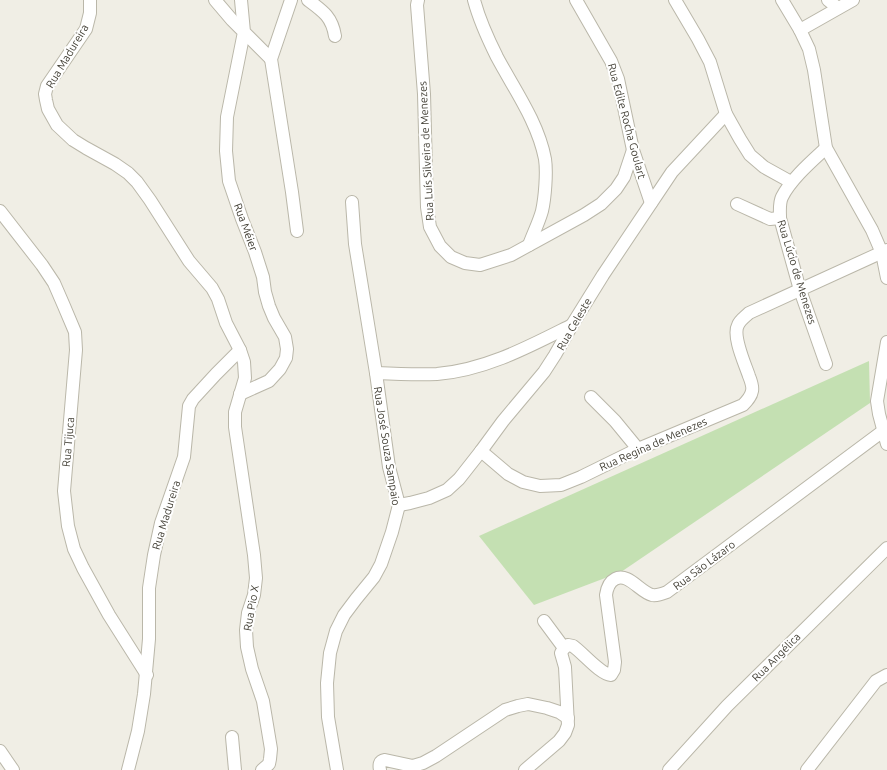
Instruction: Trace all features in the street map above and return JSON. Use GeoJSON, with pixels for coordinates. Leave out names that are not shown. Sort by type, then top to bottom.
{"type":"FeatureCollection","features":[{"type":"Feature","properties":{"kind":"street","name":"Rua Madureira"},"geometry":{"type":"LineString","coordinates":[[90,0],[90,13],[86,29],[47,86],[45,94],[48,109],[57,125],[65,133],[86,148],[115,164],[128,173],[137,182],[189,261],[212,288],[244,362],[244,378],[240,394]]}},
{"type":"Feature","properties":{"kind":"street"},"geometry":{"type":"LineString","coordinates":[[215,0],[232,20],[271,59]]}},
{"type":"Feature","properties":{"kind":"street","name":"Rua Méier"},"geometry":{"type":"LineString","coordinates":[[240,394],[269,381],[280,369],[286,358],[287,349],[285,337],[269,306],[263,277],[230,181],[226,151],[227,117],[244,32],[241,0]]}},
{"type":"Feature","properties":{"kind":"street"},"geometry":{"type":"LineString","coordinates":[[291,0],[271,59],[297,231]]}},
{"type":"Feature","properties":{"kind":"street"},"geometry":{"type":"LineString","coordinates":[[308,0],[324,12],[334,28],[336,36]]}},
{"type":"Feature","properties":{"kind":"street","name":"Rua Luís Silveira de Menezes"},"geometry":{"type":"LineString","coordinates":[[418,0],[417,5],[424,94],[427,207],[430,227],[440,246],[451,257],[465,264],[480,265],[511,255],[584,215],[601,204],[616,189],[624,177],[633,150]]}},
{"type":"Feature","properties":{"kind":"street"},"geometry":{"type":"LineString","coordinates":[[474,0],[496,56],[528,112],[541,143],[545,160],[545,182],[542,211],[529,245]]}},
{"type":"Feature","properties":{"kind":"street","name":"Rua Edite Rocha Goulart"},"geometry":{"type":"LineString","coordinates":[[576,0],[611,61],[618,79],[633,150],[651,203]]}},
{"type":"Feature","properties":{"kind":"street"},"geometry":{"type":"LineString","coordinates":[[675,0],[710,62],[726,114],[750,155],[764,166],[791,182]]}},
{"type":"Feature","properties":{"kind":"street"},"geometry":{"type":"LineString","coordinates":[[782,0],[789,10],[809,49],[814,70],[826,148],[884,251],[887,278]]}},
{"type":"Feature","properties":{"kind":"street"},"geometry":{"type":"LineString","coordinates":[[828,0],[838,8]]}},
{"type":"Feature","properties":{"kind":"street"},"geometry":{"type":"LineString","coordinates":[[800,30],[853,0]]}},
{"type":"Feature","properties":{"kind":"street","name":"Rua Celeste"},"geometry":{"type":"LineString","coordinates":[[399,505],[429,498],[447,490],[459,479],[503,421],[544,372],[603,275],[672,172],[726,114]]}},
{"type":"Feature","properties":{"kind":"street","name":"Rua Lúcio de Menezes"},"geometry":{"type":"LineString","coordinates":[[826,148],[791,182],[782,197],[779,207],[780,218],[800,290],[826,364]]}},
{"type":"Feature","properties":{"kind":"street","name":"Rua José Souza Sampaio"},"geometry":{"type":"LineString","coordinates":[[337,770],[328,717],[327,683],[330,653],[336,631],[344,615],[374,577],[381,564],[399,505],[389,467],[376,373],[354,244],[352,202]]}},
{"type":"Feature","properties":{"kind":"street"},"geometry":{"type":"LineString","coordinates":[[737,204],[770,219],[780,218]]}},
{"type":"Feature","properties":{"kind":"street","name":"Rua Tijuca"},"geometry":{"type":"LineString","coordinates":[[0,211],[42,265],[54,284],[75,332],[76,350],[64,491],[68,526],[74,549],[83,568],[109,615],[146,675]]}},
{"type":"Feature","properties":{"kind":"street"},"geometry":{"type":"LineString","coordinates":[[800,290],[884,251]]}},
{"type":"Feature","properties":{"kind":"street","name":"Rua Regina de Menezes"},"geometry":{"type":"LineString","coordinates":[[481,451],[508,474],[523,482],[540,486],[561,485],[581,477],[638,449],[744,405],[752,390],[751,382],[737,340],[736,333],[738,325],[749,313],[800,290]]}},
{"type":"Feature","properties":{"kind":"street"},"geometry":{"type":"LineString","coordinates":[[376,373],[438,374],[462,370],[519,351],[572,325]]}},
{"type":"Feature","properties":{"kind":"street"},"geometry":{"type":"LineString","coordinates":[[887,342],[883,382],[877,401],[878,414],[887,444]]}},
{"type":"Feature","properties":{"kind":"street","name":"Rua Madureira"},"geometry":{"type":"LineString","coordinates":[[128,770],[138,732],[144,694],[149,639],[149,588],[154,555],[161,523],[184,457],[189,406],[216,374],[240,350]]}},
{"type":"Feature","properties":{"kind":"street","name":"Rua Pio X"},"geometry":{"type":"LineString","coordinates":[[240,394],[235,412],[234,427],[254,555],[256,578],[254,595],[248,613],[246,630],[247,647],[252,669],[263,701],[271,749],[269,764],[262,770]]}},
{"type":"Feature","properties":{"kind":"street"},"geometry":{"type":"LineString","coordinates":[[591,397],[615,421],[638,449]]}},
{"type":"Feature","properties":{"kind":"street","name":"Rua São Lázaro"},"geometry":{"type":"LineString","coordinates":[[564,648],[568,645],[574,646],[602,672],[611,675],[614,670],[615,662],[606,595],[607,588],[611,581],[618,578],[625,579],[646,593],[652,595],[659,595],[667,592],[883,431]]}},
{"type":"Feature","properties":{"kind":"street","name":"Rua Angélica"},"geometry":{"type":"LineString","coordinates":[[669,770],[727,706],[887,548]]}},
{"type":"Feature","properties":{"kind":"street"},"geometry":{"type":"LineString","coordinates":[[525,770],[559,741],[565,733],[568,725],[565,667],[561,653],[564,648],[544,621]]}},
{"type":"Feature","properties":{"kind":"street"},"geometry":{"type":"LineString","coordinates":[[807,770],[876,681],[887,675]]}},
{"type":"Feature","properties":{"kind":"street"},"geometry":{"type":"LineString","coordinates":[[380,770],[379,765],[382,760],[413,766],[424,763],[505,710],[518,706],[528,704],[547,708],[559,712],[568,718]]}},
{"type":"Feature","properties":{"kind":"street"},"geometry":{"type":"LineString","coordinates":[[232,737],[235,770]]}},
{"type":"Feature","properties":{"kind":"street"},"geometry":{"type":"LineString","coordinates":[[0,751],[13,770]]}},
{"type":"Feature","properties":{"kind":"green space"},"geometry":{"type":"Polygon","coordinates":[[[869,361],[870,403],[621,572],[534,605],[479,536],[869,361]]]}}]}
